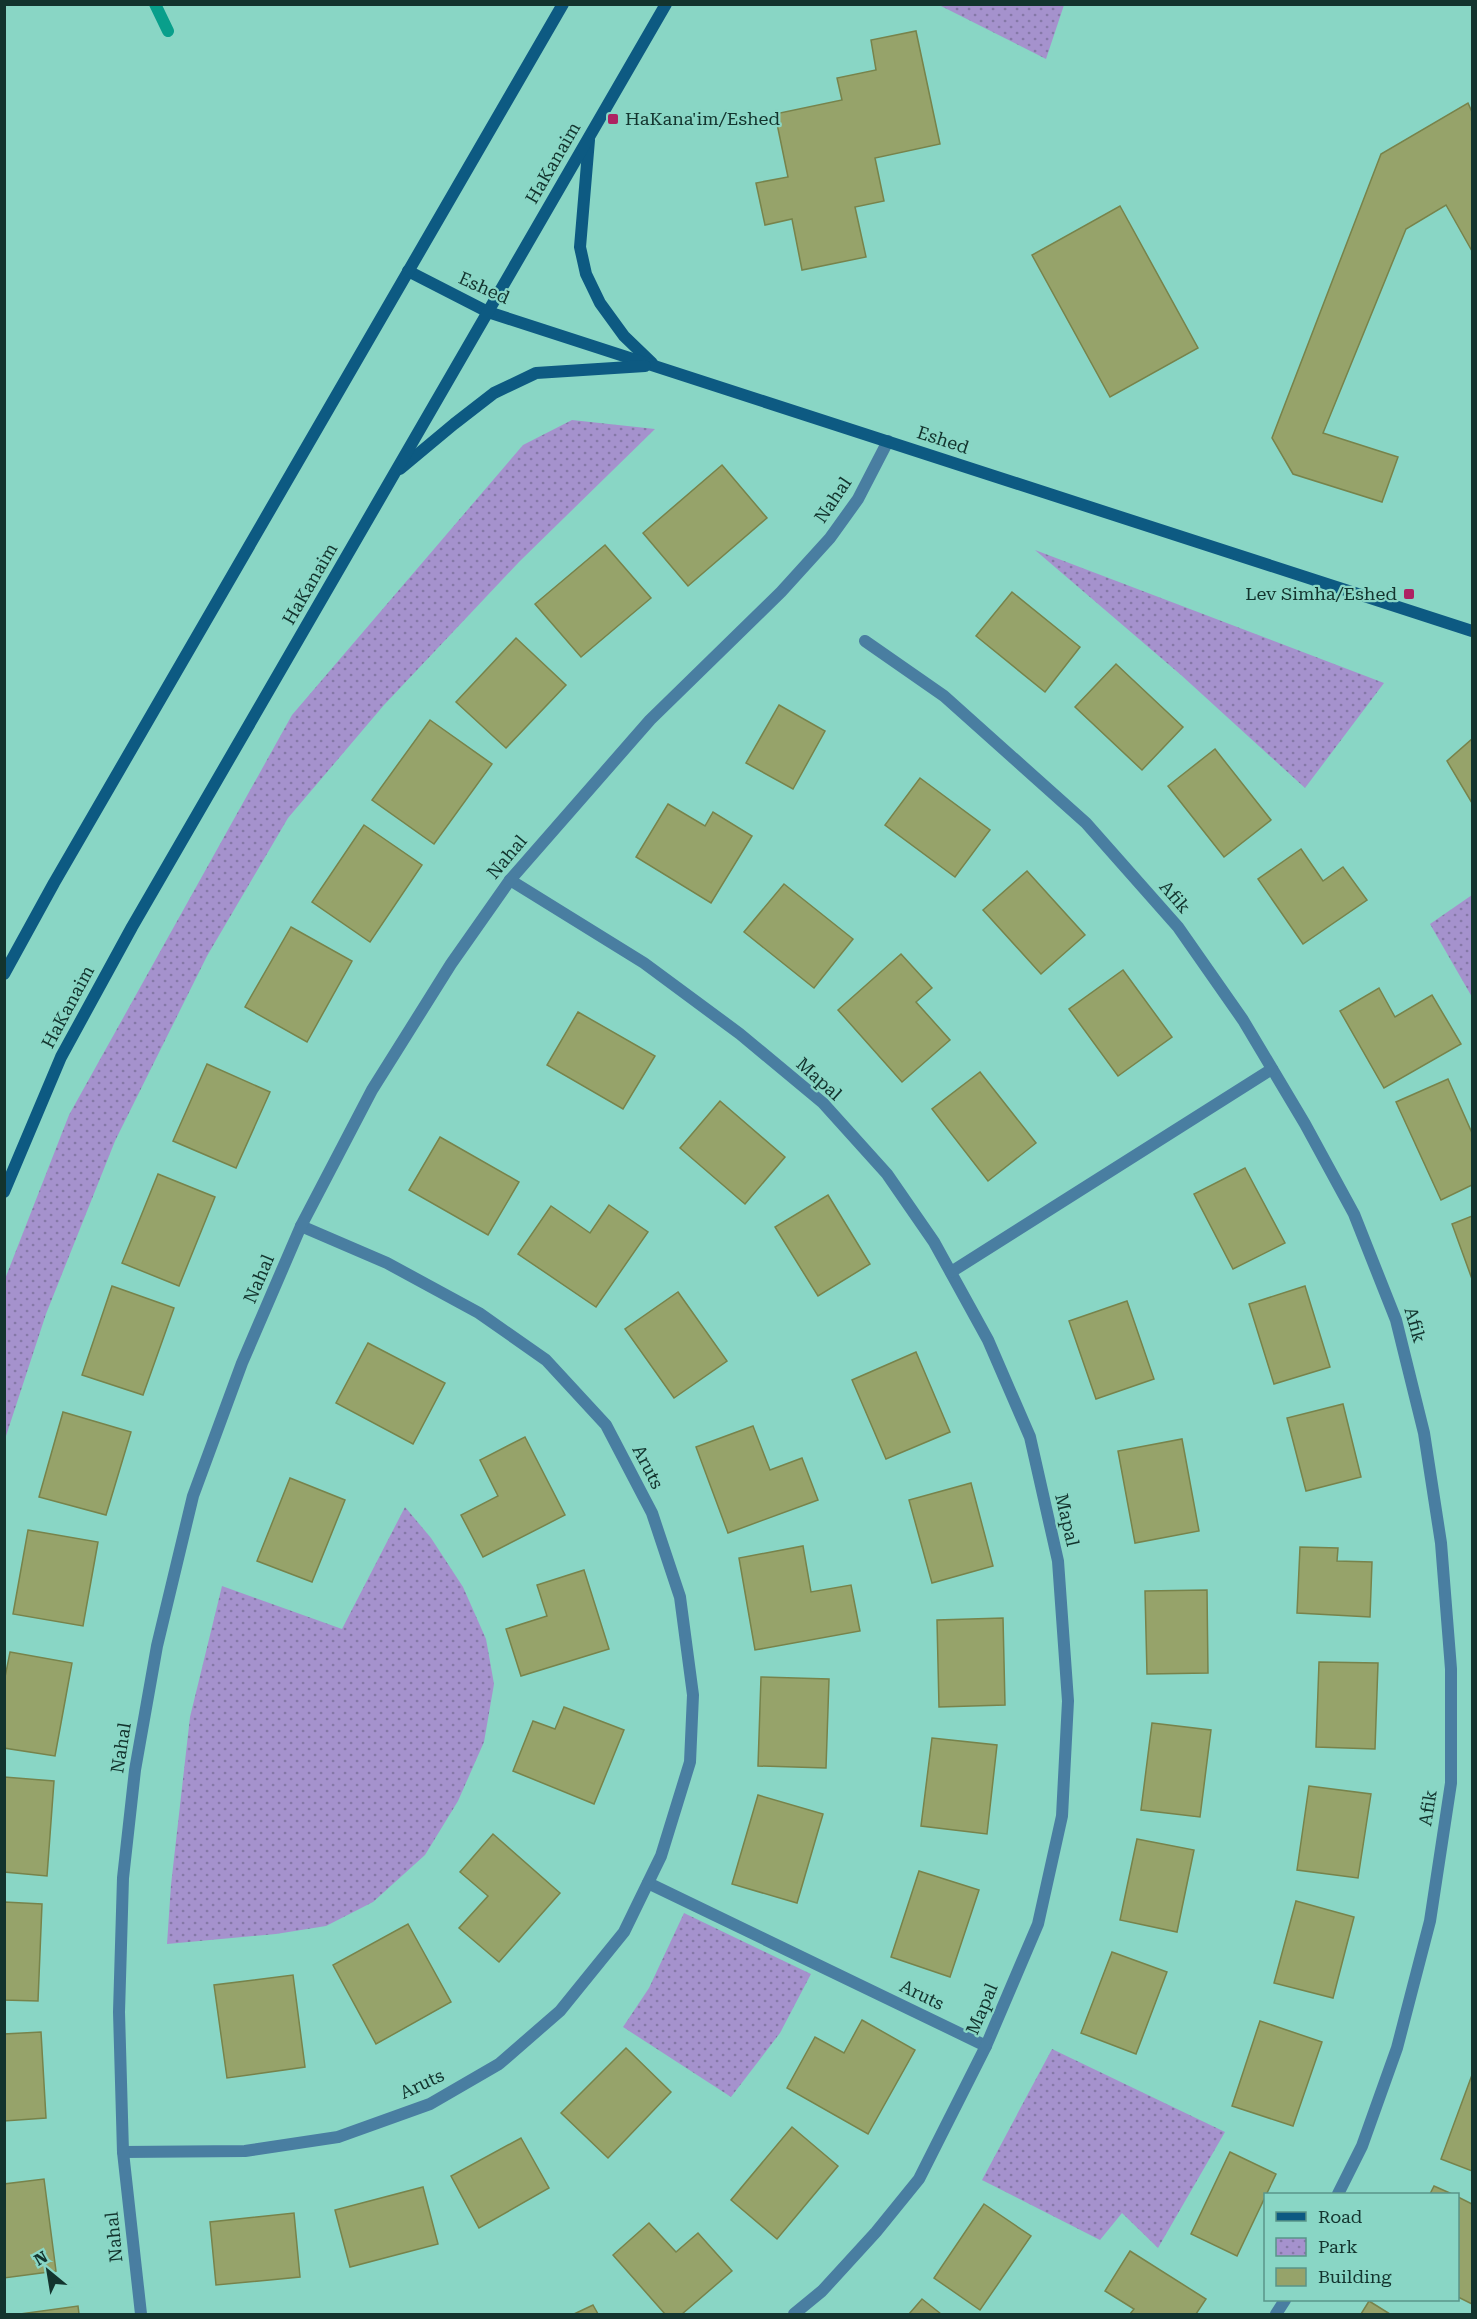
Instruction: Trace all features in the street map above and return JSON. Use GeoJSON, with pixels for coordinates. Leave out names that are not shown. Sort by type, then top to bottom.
{"type":"FeatureCollection","features":[{"type":"Feature","properties":{"kind":"main road"},"geometry":{"type":"LineString","coordinates":[[4,974],[60,873],[563,4]]}},
{"type":"Feature","properties":{"kind":"main road","name":"HaKanaim"},"geometry":{"type":"LineString","coordinates":[[4,1192],[61,1057],[132,927],[666,4]]}},
{"type":"Feature","properties":{"kind":"main road"},"geometry":{"type":"LineString","coordinates":[[590,136],[580,247],[586,274],[600,303],[618,328],[655,365]]}},
{"type":"Feature","properties":{"kind":"main road","name":"Eshed"},"geometry":{"type":"LineString","coordinates":[[408,271],[488,312],[1473,631]]}},
{"type":"Feature","properties":{"kind":"main road"},"geometry":{"type":"LineString","coordinates":[[393,476],[494,393],[536,374],[655,365]]}},
{"type":"Feature","properties":{"kind":"street","name":"Nahal"},"geometry":{"type":"LineString","coordinates":[[141,2314],[123,2152],[119,2012],[123,1878],[135,1770],[157,1646],[193,1497],[242,1363],[301,1226],[372,1090],[451,964],[510,880],[650,720],[781,592],[830,538],[858,499],[888,441]]}},
{"type":"Feature","properties":{"kind":"street","name":"Afik"},"geometry":{"type":"LineString","coordinates":[[865,641],[944,696],[1086,823],[1178,927],[1243,1020],[1354,1214],[1396,1320],[1424,1433],[1441,1543],[1451,1669],[1450,1783],[1430,1921],[1397,2048],[1362,2146],[1338,2193]]}},
{"type":"Feature","properties":{"kind":"street","name":"Mapal"},"geometry":{"type":"LineString","coordinates":[[510,880],[644,963],[740,1034],[823,1103],[887,1174],[934,1242],[988,1340],[1030,1437],[1058,1561],[1068,1701],[1062,1816],[1038,1924],[986,2046],[919,2179],[830,2283],[794,2314]]}},
{"type":"Feature","properties":{"kind":"street"},"geometry":{"type":"LineString","coordinates":[[951,1272],[1272,1069]]}},
{"type":"Feature","properties":{"kind":"street","name":"Aruts"},"geometry":{"type":"LineString","coordinates":[[123,2152],[245,2151],[338,2137],[430,2104],[499,2064],[560,2011],[624,1932],[661,1856],[690,1762],[693,1695],[680,1597],[652,1513],[606,1425],[546,1360],[479,1313],[387,1263],[301,1226]]}},
{"type":"Feature","properties":{"kind":"street","name":"Aruts"},"geometry":{"type":"LineString","coordinates":[[648,1883],[986,2046]]}},
{"type":"Feature","properties":{"kind":"street"},"geometry":{"type":"LineString","coordinates":[[1276,2314],[1284,2301]]}},
{"type":"Feature","properties":{"kind":"green space"},"geometry":{"type":"Polygon","coordinates":[[[939,5],[1064,5],[1046,59],[939,5]]]}},
{"type":"Feature","properties":{"kind":"green space"},"geometry":{"type":"Polygon","coordinates":[[[572,420],[655,429],[519,562],[384,705],[288,818],[207,956],[115,1141],[46,1314],[5,1439],[5,1279],[69,1115],[292,715],[523,445],[572,420]]]}},
{"type":"Feature","properties":{"kind":"green space"},"geometry":{"type":"Polygon","coordinates":[[[1035,550],[1384,683],[1305,788],[1181,675],[1035,550]]]}},
{"type":"Feature","properties":{"kind":"green space"},"geometry":{"type":"Polygon","coordinates":[[[1472,895],[1472,997],[1430,924],[1472,895]]]}},
{"type":"Feature","properties":{"kind":"green space"},"geometry":{"type":"Polygon","coordinates":[[[405,1507],[431,1538],[463,1587],[486,1639],[494,1684],[484,1742],[458,1801],[425,1855],[373,1902],[326,1926],[276,1934],[167,1944],[171,1885],[190,1717],[222,1586],[342,1629],[405,1507]]]}},
{"type":"Feature","properties":{"kind":"green space"},"geometry":{"type":"Polygon","coordinates":[[[684,1913],[811,1974],[780,2033],[731,2097],[623,2027],[649,1988],[684,1913]]]}},
{"type":"Feature","properties":{"kind":"green space"},"geometry":{"type":"Polygon","coordinates":[[[1052,2049],[1225,2132],[1158,2248],[1122,2213],[1100,2240],[982,2180],[1052,2049]]]}},
{"type":"Feature","properties":{"kind":"building"},"geometry":{"type":"Polygon","coordinates":[[[916,31],[940,144],[875,158],[884,201],[855,207],[866,257],[802,270],[792,219],[765,225],[756,183],[788,177],[775,114],[842,100],[837,78],[876,70],[871,40],[916,31]]]}},
{"type":"Feature","properties":{"kind":"building"},"geometry":{"type":"Polygon","coordinates":[[[1468,103],[1472,112],[1472,251],[1446,205],[1406,229],[1323,433],[1398,457],[1382,502],[1293,474],[1272,438],[1381,154],[1468,103]]]}},
{"type":"Feature","properties":{"kind":"building"},"geometry":{"type":"Polygon","coordinates":[[[1120,206],[1198,348],[1110,397],[1032,255],[1120,206]]]}},
{"type":"Feature","properties":{"kind":"building"},"geometry":{"type":"Polygon","coordinates":[[[722,465],[767,518],[688,586],[643,533],[722,465]]]}},
{"type":"Feature","properties":{"kind":"building"},"geometry":{"type":"Polygon","coordinates":[[[605,545],[651,598],[581,657],[535,604],[605,545]]]}},
{"type":"Feature","properties":{"kind":"building"},"geometry":{"type":"Polygon","coordinates":[[[1012,592],[1080,647],[1045,692],[976,636],[1012,592]]]}},
{"type":"Feature","properties":{"kind":"building"},"geometry":{"type":"Polygon","coordinates":[[[516,638],[566,685],[506,748],[456,702],[516,638]]]}},
{"type":"Feature","properties":{"kind":"building"},"geometry":{"type":"Polygon","coordinates":[[[1116,664],[1183,727],[1142,770],[1075,707],[1116,664]]]}},
{"type":"Feature","properties":{"kind":"building"},"geometry":{"type":"Polygon","coordinates":[[[779,705],[825,731],[793,789],[746,763],[779,705]]]}},
{"type":"Feature","properties":{"kind":"building"},"geometry":{"type":"Polygon","coordinates":[[[430,720],[492,764],[434,844],[372,800],[430,720]]]}},
{"type":"Feature","properties":{"kind":"building"},"geometry":{"type":"Polygon","coordinates":[[[1472,739],[1472,803],[1447,761],[1472,739]]]}},
{"type":"Feature","properties":{"kind":"building"},"geometry":{"type":"Polygon","coordinates":[[[1215,749],[1271,820],[1224,857],[1168,786],[1215,749]]]}},
{"type":"Feature","properties":{"kind":"building"},"geometry":{"type":"Polygon","coordinates":[[[920,778],[990,830],[955,877],[885,825],[920,778]]]}},
{"type":"Feature","properties":{"kind":"building"},"geometry":{"type":"Polygon","coordinates":[[[668,804],[705,826],[713,812],[752,836],[711,903],[636,857],[668,804]]]}},
{"type":"Feature","properties":{"kind":"building"},"geometry":{"type":"Polygon","coordinates":[[[364,825],[422,865],[370,942],[312,902],[364,825]]]}},
{"type":"Feature","properties":{"kind":"building"},"geometry":{"type":"Polygon","coordinates":[[[1301,849],[1323,881],[1343,867],[1367,900],[1303,944],[1258,879],[1301,849]]]}},
{"type":"Feature","properties":{"kind":"building"},"geometry":{"type":"Polygon","coordinates":[[[1027,871],[1085,935],[1041,974],[983,910],[1027,871]]]}},
{"type":"Feature","properties":{"kind":"building"},"geometry":{"type":"Polygon","coordinates":[[[784,884],[853,939],[814,988],[744,932],[784,884]]]}},
{"type":"Feature","properties":{"kind":"building"},"geometry":{"type":"Polygon","coordinates":[[[291,927],[352,961],[307,1042],[245,1007],[291,927]]]}},
{"type":"Feature","properties":{"kind":"building"},"geometry":{"type":"Polygon","coordinates":[[[901,954],[932,988],[916,1002],[950,1040],[902,1082],[838,1010],[901,954]]]}},
{"type":"Feature","properties":{"kind":"building"},"geometry":{"type":"Polygon","coordinates":[[[1123,970],[1172,1037],[1118,1076],[1069,1009],[1123,970]]]}},
{"type":"Feature","properties":{"kind":"building"},"geometry":{"type":"Polygon","coordinates":[[[1379,988],[1395,1017],[1432,995],[1461,1044],[1384,1088],[1340,1011],[1379,988]]]}},
{"type":"Feature","properties":{"kind":"building"},"geometry":{"type":"Polygon","coordinates":[[[578,1012],[655,1056],[623,1109],[547,1065],[578,1012]]]}},
{"type":"Feature","properties":{"kind":"building"},"geometry":{"type":"Polygon","coordinates":[[[207,1064],[270,1092],[236,1168],[173,1141],[207,1064]]]}},
{"type":"Feature","properties":{"kind":"building"},"geometry":{"type":"Polygon","coordinates":[[[980,1072],[1036,1143],[988,1181],[932,1109],[980,1072]]]}},
{"type":"Feature","properties":{"kind":"building"},"geometry":{"type":"Polygon","coordinates":[[[1448,1079],[1472,1133],[1472,1185],[1441,1200],[1396,1102],[1448,1079]]]}},
{"type":"Feature","properties":{"kind":"building"},"geometry":{"type":"Polygon","coordinates":[[[720,1101],[785,1157],[745,1204],[680,1148],[720,1101]]]}},
{"type":"Feature","properties":{"kind":"building"},"geometry":{"type":"Polygon","coordinates":[[[440,1137],[519,1182],[488,1235],[409,1190],[440,1137]]]}},
{"type":"Feature","properties":{"kind":"building"},"geometry":{"type":"Polygon","coordinates":[[[1245,1168],[1285,1243],[1233,1269],[1194,1194],[1245,1168]]]}},
{"type":"Feature","properties":{"kind":"building"},"geometry":{"type":"Polygon","coordinates":[[[158,1174],[215,1197],[179,1286],[122,1263],[158,1174]]]}},
{"type":"Feature","properties":{"kind":"building"},"geometry":{"type":"Polygon","coordinates":[[[828,1195],[870,1264],[818,1296],[775,1227],[828,1195]]]}},
{"type":"Feature","properties":{"kind":"building"},"geometry":{"type":"Polygon","coordinates":[[[609,1205],[648,1232],[596,1307],[518,1254],[551,1206],[590,1233],[609,1205]]]}},
{"type":"Feature","properties":{"kind":"building"},"geometry":{"type":"Polygon","coordinates":[[[1472,1216],[1472,1279],[1452,1224],[1472,1216]]]}},
{"type":"Feature","properties":{"kind":"building"},"geometry":{"type":"Polygon","coordinates":[[[112,1286],[174,1308],[143,1395],[82,1375],[112,1286]]]}},
{"type":"Feature","properties":{"kind":"building"},"geometry":{"type":"Polygon","coordinates":[[[1305,1286],[1330,1367],[1274,1384],[1249,1304],[1305,1286]]]}},
{"type":"Feature","properties":{"kind":"building"},"geometry":{"type":"Polygon","coordinates":[[[678,1292],[727,1361],[674,1398],[625,1329],[678,1292]]]}},
{"type":"Feature","properties":{"kind":"building"},"geometry":{"type":"Polygon","coordinates":[[[1127,1301],[1154,1379],[1096,1399],[1069,1321],[1127,1301]]]}},
{"type":"Feature","properties":{"kind":"building"},"geometry":{"type":"Polygon","coordinates":[[[368,1343],[445,1383],[413,1444],[336,1403],[368,1343]]]}},
{"type":"Feature","properties":{"kind":"building"},"geometry":{"type":"Polygon","coordinates":[[[916,1352],[950,1432],[886,1459],[852,1380],[916,1352]]]}},
{"type":"Feature","properties":{"kind":"building"},"geometry":{"type":"Polygon","coordinates":[[[1343,1404],[1361,1477],[1306,1491],[1287,1418],[1343,1404]]]}},
{"type":"Feature","properties":{"kind":"building"},"geometry":{"type":"Polygon","coordinates":[[[63,1412],[131,1432],[106,1515],[39,1497],[63,1412]]]}},
{"type":"Feature","properties":{"kind":"building"},"geometry":{"type":"Polygon","coordinates":[[[753,1426],[770,1470],[802,1458],[818,1500],[728,1533],[696,1447],[753,1426]]]}},
{"type":"Feature","properties":{"kind":"building"},"geometry":{"type":"Polygon","coordinates":[[[525,1437],[565,1515],[483,1557],[461,1515],[498,1496],[480,1460],[525,1437]]]}},
{"type":"Feature","properties":{"kind":"building"},"geometry":{"type":"Polygon","coordinates":[[[1182,1439],[1199,1531],[1135,1543],[1118,1451],[1182,1439]]]}},
{"type":"Feature","properties":{"kind":"building"},"geometry":{"type":"Polygon","coordinates":[[[290,1478],[345,1500],[312,1582],[257,1561],[290,1478]]]}},
{"type":"Feature","properties":{"kind":"building"},"geometry":{"type":"Polygon","coordinates":[[[971,1483],[993,1566],[932,1583],[909,1500],[971,1483]]]}},
{"type":"Feature","properties":{"kind":"building"},"geometry":{"type":"Polygon","coordinates":[[[28,1530],[98,1542],[83,1626],[13,1614],[28,1530]]]}},
{"type":"Feature","properties":{"kind":"building"},"geometry":{"type":"Polygon","coordinates":[[[803,1546],[811,1592],[851,1585],[860,1631],[755,1650],[739,1558],[803,1546]]]}},
{"type":"Feature","properties":{"kind":"building"},"geometry":{"type":"Polygon","coordinates":[[[1300,1547],[1338,1548],[1337,1561],[1372,1562],[1370,1617],[1297,1613],[1300,1547]]]}},
{"type":"Feature","properties":{"kind":"building"},"geometry":{"type":"Polygon","coordinates":[[[584,1570],[609,1649],[521,1676],[506,1629],[547,1616],[537,1585],[584,1570]]]}},
{"type":"Feature","properties":{"kind":"building"},"geometry":{"type":"Polygon","coordinates":[[[1207,1590],[1208,1673],[1147,1674],[1145,1591],[1207,1590]]]}},
{"type":"Feature","properties":{"kind":"building"},"geometry":{"type":"Polygon","coordinates":[[[1003,1618],[1005,1705],[939,1707],[937,1620],[1003,1618]]]}},
{"type":"Feature","properties":{"kind":"building"},"geometry":{"type":"Polygon","coordinates":[[[10,1652],[72,1663],[55,1756],[4,1748],[4,1682],[10,1652]]]}},
{"type":"Feature","properties":{"kind":"building"},"geometry":{"type":"Polygon","coordinates":[[[1319,1662],[1378,1663],[1375,1749],[1316,1747],[1319,1662]]]}},
{"type":"Feature","properties":{"kind":"building"},"geometry":{"type":"Polygon","coordinates":[[[761,1677],[829,1679],[826,1768],[758,1766],[761,1677]]]}},
{"type":"Feature","properties":{"kind":"building"},"geometry":{"type":"Polygon","coordinates":[[[564,1707],[624,1730],[594,1804],[513,1771],[533,1721],[555,1729],[564,1707]]]}},
{"type":"Feature","properties":{"kind":"building"},"geometry":{"type":"Polygon","coordinates":[[[1152,1723],[1211,1730],[1200,1817],[1141,1810],[1152,1723]]]}},
{"type":"Feature","properties":{"kind":"building"},"geometry":{"type":"Polygon","coordinates":[[[932,1738],[997,1745],[987,1834],[921,1826],[932,1738]]]}},
{"type":"Feature","properties":{"kind":"building"},"geometry":{"type":"Polygon","coordinates":[[[4,1777],[54,1781],[47,1876],[4,1872],[4,1777]]]}},
{"type":"Feature","properties":{"kind":"building"},"geometry":{"type":"Polygon","coordinates":[[[1309,1786],[1371,1794],[1358,1878],[1297,1870],[1309,1786]]]}},
{"type":"Feature","properties":{"kind":"building"},"geometry":{"type":"Polygon","coordinates":[[[758,1795],[823,1814],[797,1903],[732,1884],[758,1795]]]}},
{"type":"Feature","properties":{"kind":"building"},"geometry":{"type":"Polygon","coordinates":[[[493,1834],[560,1893],[499,1962],[459,1928],[488,1896],[460,1872],[493,1834]]]}},
{"type":"Feature","properties":{"kind":"building"},"geometry":{"type":"Polygon","coordinates":[[[1137,1839],[1194,1850],[1177,1932],[1120,1920],[1137,1839]]]}},
{"type":"Feature","properties":{"kind":"building"},"geometry":{"type":"Polygon","coordinates":[[[919,1871],[979,1890],[950,1977],[891,1957],[919,1871]]]}},
{"type":"Feature","properties":{"kind":"building"},"geometry":{"type":"Polygon","coordinates":[[[1296,1901],[1354,1917],[1333,1998],[1274,1983],[1296,1901]]]}},
{"type":"Feature","properties":{"kind":"building"},"geometry":{"type":"Polygon","coordinates":[[[4,1902],[42,1904],[38,2001],[4,2000],[4,1902]]]}},
{"type":"Feature","properties":{"kind":"building"},"geometry":{"type":"Polygon","coordinates":[[[408,1924],[451,2002],[376,2044],[333,1965],[408,1924]]]}},
{"type":"Feature","properties":{"kind":"building"},"geometry":{"type":"Polygon","coordinates":[[[1112,1952],[1167,1972],[1136,2054],[1081,2033],[1112,1952]]]}},
{"type":"Feature","properties":{"kind":"building"},"geometry":{"type":"Polygon","coordinates":[[[293,1975],[305,2067],[227,2078],[214,1985],[293,1975]]]}},
{"type":"Feature","properties":{"kind":"building"},"geometry":{"type":"Polygon","coordinates":[[[862,2020],[915,2050],[868,2134],[787,2088],[815,2037],[844,2053],[862,2020]]]}},
{"type":"Feature","properties":{"kind":"building"},"geometry":{"type":"Polygon","coordinates":[[[1260,2021],[1322,2042],[1293,2126],[1232,2106],[1260,2021]]]}},
{"type":"Feature","properties":{"kind":"building"},"geometry":{"type":"Polygon","coordinates":[[[41,2032],[46,2118],[4,2121],[4,2034],[41,2032]]]}},
{"type":"Feature","properties":{"kind":"building"},"geometry":{"type":"Polygon","coordinates":[[[626,2048],[671,2092],[608,2158],[561,2113],[626,2048]]]}},
{"type":"Feature","properties":{"kind":"building"},"geometry":{"type":"Polygon","coordinates":[[[1472,2075],[1472,2171],[1441,2159],[1472,2075]]]}},
{"type":"Feature","properties":{"kind":"building"},"geometry":{"type":"Polygon","coordinates":[[[792,2127],[838,2166],[777,2239],[731,2200],[792,2127]]]}},
{"type":"Feature","properties":{"kind":"building"},"geometry":{"type":"Polygon","coordinates":[[[521,2138],[549,2188],[479,2228],[451,2176],[521,2138]]]}},
{"type":"Feature","properties":{"kind":"building"},"geometry":{"type":"Polygon","coordinates":[[[1230,2152],[1276,2174],[1267,2193],[1264,2193],[1264,2199],[1237,2256],[1191,2234],[1230,2152]]]}},
{"type":"Feature","properties":{"kind":"building"},"geometry":{"type":"Polygon","coordinates":[[[44,2179],[56,2271],[4,2278],[4,2184],[44,2179]]]}},
{"type":"Feature","properties":{"kind":"building"},"geometry":{"type":"Polygon","coordinates":[[[1434,2186],[1450,2193],[1430,2193],[1434,2186]]]}},
{"type":"Feature","properties":{"kind":"building"},"geometry":{"type":"Polygon","coordinates":[[[423,2187],[438,2244],[350,2267],[335,2210],[423,2187]]]}},
{"type":"Feature","properties":{"kind":"building"},"geometry":{"type":"Polygon","coordinates":[[[1459,2198],[1472,2204],[1472,2304],[1459,2298],[1459,2198]]]}},
{"type":"Feature","properties":{"kind":"building"},"geometry":{"type":"Polygon","coordinates":[[[984,2204],[1031,2236],[980,2310],[934,2278],[984,2204]]]}},
{"type":"Feature","properties":{"kind":"building"},"geometry":{"type":"Polygon","coordinates":[[[294,2213],[300,2277],[216,2285],[210,2222],[294,2213]]]}},
{"type":"Feature","properties":{"kind":"building"},"geometry":{"type":"Polygon","coordinates":[[[649,2223],[676,2252],[698,2233],[732,2271],[682,2314],[665,2314],[613,2255],[649,2223]]]}},
{"type":"Feature","properties":{"kind":"building"},"geometry":{"type":"Polygon","coordinates":[[[1130,2251],[1206,2299],[1196,2314],[1130,2314],[1134,2309],[1105,2291],[1130,2251]]]}},
{"type":"Feature","properties":{"kind":"building"},"geometry":{"type":"Polygon","coordinates":[[[922,2299],[941,2314],[909,2314],[922,2299]]]}},
{"type":"Feature","properties":{"kind":"building"},"geometry":{"type":"Polygon","coordinates":[[[1369,2301],[1390,2314],[1361,2314],[1369,2301]]]}},
{"type":"Feature","properties":{"kind":"building"},"geometry":{"type":"Polygon","coordinates":[[[593,2305],[598,2314],[574,2314],[593,2305]]]}},
{"type":"Feature","properties":{"kind":"building"},"geometry":{"type":"Polygon","coordinates":[[[78,2306],[79,2314],[20,2314],[78,2306]]]}},
{"type":"Feature","properties":{"kind":"waterway"},"geometry":{"type":"LineString","coordinates":[[155,4],[168,31]]}},
{"type":"Feature","properties":{"kind":"place","name":"HaKana'im/Eshed"},"geometry":{"type":"Point","coordinates":[613,119]}},
{"type":"Feature","properties":{"kind":"place","name":"Lev Simha/Eshed"},"geometry":{"type":"Point","coordinates":[1409,594]}}]}
